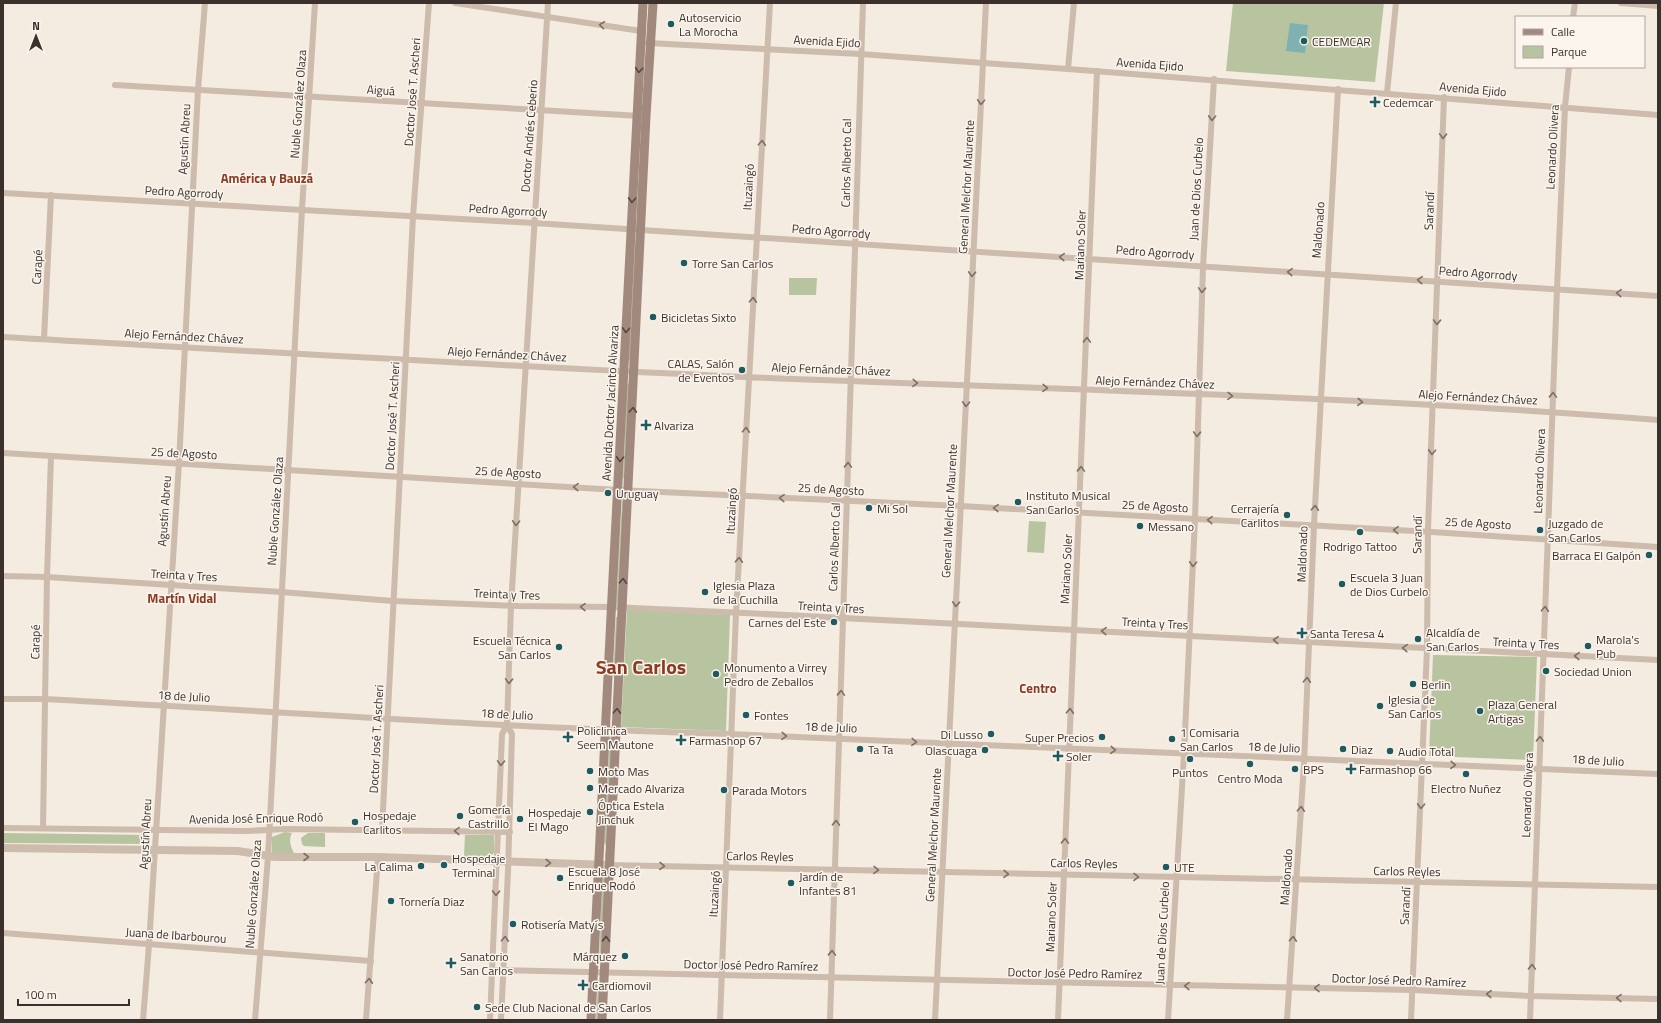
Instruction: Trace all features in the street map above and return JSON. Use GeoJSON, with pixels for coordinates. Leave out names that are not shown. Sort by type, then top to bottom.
{"type":"FeatureCollection","features":[{"type":"Feature","properties":{"kind":"main road","name":"Avenida Doctor Jacinto Alvariza"},"geometry":{"type":"LineString","coordinates":[[591,1020],[630,229],[643,3]]}},
{"type":"Feature","properties":{"kind":"main road","name":"Avenida Doctor Jacinto Alvariza"},"geometry":{"type":"LineString","coordinates":[[602,1020],[640,230],[653,3]]}},
{"type":"Feature","properties":{"kind":"street","name":"Agustín Abreu"},"geometry":{"type":"LineString","coordinates":[[143,1020],[179,463],[198,90],[205,3]]}},
{"type":"Feature","properties":{"kind":"street","name":"Nuble González Olaza"},"geometry":{"type":"LineString","coordinates":[[255,1020],[268,857],[296,353],[302,209],[315,3]]}},
{"type":"Feature","properties":{"kind":"street","name":"Doctor José T. Ascheri"},"geometry":{"type":"LineString","coordinates":[[382,830],[413,216],[429,3]]}},
{"type":"Feature","properties":{"kind":"street"},"geometry":{"type":"LineString","coordinates":[[455,3],[641,31]]}},
{"type":"Feature","properties":{"kind":"street","name":"Doctor Andrés Ceberio"},"geometry":{"type":"LineString","coordinates":[[490,1020],[502,734],[507,725],[511,606],[548,3]]}},
{"type":"Feature","properties":{"kind":"street","name":"Ituzaingó"},"geometry":{"type":"LineString","coordinates":[[720,1020],[730,734],[748,377],[770,3]]}},
{"type":"Feature","properties":{"kind":"street","name":"Carlos Alberto Cal"},"geometry":{"type":"LineString","coordinates":[[830,1020],[856,244],[860,54],[863,3]]}},
{"type":"Feature","properties":{"kind":"street","name":"General Melchor Maurente"},"geometry":{"type":"LineString","coordinates":[[935,1020],[986,3]]}},
{"type":"Feature","properties":{"kind":"street"},"geometry":{"type":"LineString","coordinates":[[1068,68],[1074,3]]}},
{"type":"Feature","properties":{"kind":"street"},"geometry":{"type":"LineString","coordinates":[[1387,93],[1396,3]]}},
{"type":"Feature","properties":{"kind":"street"},"geometry":{"type":"LineString","coordinates":[[1573,16],[1575,3]]}},
{"type":"Feature","properties":{"kind":"street"},"geometry":{"type":"LineString","coordinates":[[1621,3],[1658,6]]}},
{"type":"Feature","properties":{"kind":"street","name":"Avenida Ejido"},"geometry":{"type":"LineString","coordinates":[[640,42],[860,54],[1068,68],[1658,115]]}},
{"type":"Feature","properties":{"kind":"street","name":"Leonardo Olivera"},"geometry":{"type":"LineString","coordinates":[[1530,1020],[1557,289],[1565,108],[1569,68]]}},
{"type":"Feature","properties":{"kind":"street","name":"Mariano Soler"},"geometry":{"type":"LineString","coordinates":[[1058,1020],[1097,71]]}},
{"type":"Feature","properties":{"kind":"street","name":"Juan de Dios Curbelo"},"geometry":{"type":"LineString","coordinates":[[1168,1020],[1184,754],[1195,519],[1203,267],[1214,79]]}},
{"type":"Feature","properties":{"kind":"street","name":"Aiguá"},"geometry":{"type":"LineString","coordinates":[[115,85],[646,116]]}},
{"type":"Feature","properties":{"kind":"street","name":"Maldonado"},"geometry":{"type":"LineString","coordinates":[[1287,1020],[1304,760],[1326,274],[1338,89]]}},
{"type":"Feature","properties":{"kind":"street","name":"Sarandí"},"geometry":{"type":"LineString","coordinates":[[1410,1020],[1423,764],[1427,649],[1428,531],[1434,406],[1444,97]]}},
{"type":"Feature","properties":{"kind":"street","name":"Pedro Agorrody"},"geometry":{"type":"LineString","coordinates":[[3,193],[534,223],[1658,296]]}},
{"type":"Feature","properties":{"kind":"street","name":"Carapé"},"geometry":{"type":"LineString","coordinates":[[44,339],[51,196]]}},
{"type":"Feature","properties":{"kind":"street","name":"Alejo Fernández Chávez"},"geometry":{"type":"LineString","coordinates":[[3,337],[624,372],[1198,394],[1553,412],[1658,420]]}},
{"type":"Feature","properties":{"kind":"street","name":"25 de Agosto"},"geometry":{"type":"LineString","coordinates":[[3,453],[618,490],[847,500],[1428,531],[1658,547]]}},
{"type":"Feature","properties":{"kind":"street","name":"Carapé"},"geometry":{"type":"LineString","coordinates":[[43,828],[44,699],[51,456]]}},
{"type":"Feature","properties":{"kind":"street","name":"Treinta y Tres"},"geometry":{"type":"LineString","coordinates":[[3,576],[47,577],[393,600],[511,606],[611,607],[1658,660]]}},
{"type":"Feature","properties":{"kind":"street","name":"18 de Julio"},"geometry":{"type":"LineString","coordinates":[[3,699],[44,699],[616,731],[730,734],[1069,748],[1304,760],[1539,768],[1658,774]]}},
{"type":"Feature","properties":{"kind":"street","name":"Doctor Andrés Ceberio"},"geometry":{"type":"LineString","coordinates":[[501,1020],[510,832],[512,734],[507,725]]}},
{"type":"Feature","properties":{"kind":"street","name":"Avenida José Enrique Rodó"},"geometry":{"type":"LineString","coordinates":[[3,828],[156,831],[247,831],[269,829],[510,832]]}},
{"type":"Feature","properties":{"kind":"street"},"geometry":{"type":"LineString","coordinates":[[3,848],[238,851],[268,857],[378,858],[508,862]]}},
{"type":"Feature","properties":{"kind":"street"},"geometry":{"type":"LineString","coordinates":[[366,1020],[378,858]]}},
{"type":"Feature","properties":{"kind":"street","name":"Carlos Reyles"},"geometry":{"type":"LineString","coordinates":[[508,862],[1658,888]]}},
{"type":"Feature","properties":{"kind":"street","name":"Juana de Ibarbourou"},"geometry":{"type":"LineString","coordinates":[[3,933],[371,961]]}},
{"type":"Feature","properties":{"kind":"street","name":"Doctor José Pedro Ramírez"},"geometry":{"type":"LineString","coordinates":[[492,970],[1170,986],[1412,990],[1531,996],[1658,998]]}},
{"type":"Feature","properties":{"kind":"green space","name":"CEDEMCAR"},"geometry":{"type":"Polygon","coordinates":[[[1233,3],[1384,3],[1375,82],[1226,71],[1233,3]]]}},
{"type":"Feature","properties":{"kind":"green space"},"geometry":{"type":"Polygon","coordinates":[[[636,241],[630,361],[628,360],[636,241]]]}},
{"type":"Feature","properties":{"kind":"green space"},"geometry":{"type":"Polygon","coordinates":[[[789,278],[817,278],[816,295],[789,295],[789,278]]]}},
{"type":"Feature","properties":{"kind":"green space"},"geometry":{"type":"Polygon","coordinates":[[[629,383],[624,479],[627,384],[629,383]]]}},
{"type":"Feature","properties":{"kind":"green space"},"geometry":{"type":"Polygon","coordinates":[[[623,501],[620,604],[615,604],[615,590],[617,589],[623,501]]]}},
{"type":"Feature","properties":{"kind":"green space"},"geometry":{"type":"Polygon","coordinates":[[[1029,521],[1046,522],[1044,553],[1027,552],[1029,521]]]}},
{"type":"Feature","properties":{"kind":"green space"},"geometry":{"type":"Polygon","coordinates":[[[627,610],[730,615],[726,731],[621,727],[627,610]]]}},
{"type":"Feature","properties":{"kind":"green space"},"geometry":{"type":"Polygon","coordinates":[[[616,617],[619,617],[615,679],[613,675],[616,617]]]}},
{"type":"Feature","properties":{"kind":"green space"},"geometry":{"type":"Polygon","coordinates":[[[1433,655],[1537,657],[1533,760],[1429,756],[1433,655]]]}},
{"type":"Feature","properties":{"kind":"green space"},"geometry":{"type":"Polygon","coordinates":[[[612,736],[607,857],[605,858],[606,846],[604,842],[609,752],[607,750],[609,737],[612,736]]]}},
{"type":"Feature","properties":{"kind":"green space"},"geometry":{"type":"Polygon","coordinates":[[[285,832],[292,833],[290,844],[295,855],[272,853],[272,837],[285,832]]]}},
{"type":"Feature","properties":{"kind":"green space"},"geometry":{"type":"Polygon","coordinates":[[[3,833],[148,835],[150,836],[150,842],[148,844],[3,843],[3,833]]]}},
{"type":"Feature","properties":{"kind":"green space"},"geometry":{"type":"Polygon","coordinates":[[[308,833],[325,833],[325,847],[304,846],[301,838],[308,833]]]}},
{"type":"Feature","properties":{"kind":"green space"},"geometry":{"type":"Polygon","coordinates":[[[465,835],[494,835],[494,853],[489,857],[464,856],[465,835]]]}},
{"type":"Feature","properties":{"kind":"green space"},"geometry":{"type":"Polygon","coordinates":[[[601,868],[606,868],[600,964],[602,881],[601,868]]]}},
{"type":"Feature","properties":{"kind":"green space"},"geometry":{"type":"Polygon","coordinates":[[[599,980],[599,1020],[596,1020],[598,981],[599,980]]]}},
{"type":"Feature","properties":{"kind":"water"},"geometry":{"type":"Polygon","coordinates":[[[1290,23],[1308,25],[1305,53],[1286,51],[1290,23]]]}},
{"type":"Feature","properties":{"kind":"place","name":"Autoservicio La Morocha"},"geometry":{"type":"Point","coordinates":[671,24]}},
{"type":"Feature","properties":{"kind":"place","name":"CEDEMCAR"},"geometry":{"type":"Point","coordinates":[1304,41]}},
{"type":"Feature","properties":{"kind":"place","name":"Cedemcar"},"geometry":{"type":"Point","coordinates":[1375,102]}},
{"type":"Feature","properties":{"kind":"place","name":"Torre San Carlos"},"geometry":{"type":"Point","coordinates":[684,263]}},
{"type":"Feature","properties":{"kind":"place","name":"Bicicletas Sixto"},"geometry":{"type":"Point","coordinates":[653,317]}},
{"type":"Feature","properties":{"kind":"place","name":"CALAS, Salón de Eventos"},"geometry":{"type":"Point","coordinates":[742,370]}},
{"type":"Feature","properties":{"kind":"place","name":"Alvariza"},"geometry":{"type":"Point","coordinates":[646,425]}},
{"type":"Feature","properties":{"kind":"place","name":"Uruguay"},"geometry":{"type":"Point","coordinates":[608,493]}},
{"type":"Feature","properties":{"kind":"place","name":"Instituto Musical San Carlos"},"geometry":{"type":"Point","coordinates":[1018,502]}},
{"type":"Feature","properties":{"kind":"place","name":"Mi Sol"},"geometry":{"type":"Point","coordinates":[869,508]}},
{"type":"Feature","properties":{"kind":"place","name":"Cerrajería Carlitos"},"geometry":{"type":"Point","coordinates":[1287,515]}},
{"type":"Feature","properties":{"kind":"place","name":"Messano"},"geometry":{"type":"Point","coordinates":[1140,526]}},
{"type":"Feature","properties":{"kind":"place","name":"Juzgado de San Carlos"},"geometry":{"type":"Point","coordinates":[1540,530]}},
{"type":"Feature","properties":{"kind":"place","name":"Rodrigo Tattoo"},"geometry":{"type":"Point","coordinates":[1360,532]}},
{"type":"Feature","properties":{"kind":"place","name":"Barraca El Galpón"},"geometry":{"type":"Point","coordinates":[1649,555]}},
{"type":"Feature","properties":{"kind":"place","name":"Escuela 3 Juan de Dios Curbelo"},"geometry":{"type":"Point","coordinates":[1342,584]}},
{"type":"Feature","properties":{"kind":"place","name":"Iglesia Plaza de la Cuchilla"},"geometry":{"type":"Point","coordinates":[705,592]}},
{"type":"Feature","properties":{"kind":"place","name":"Carnes del Este"},"geometry":{"type":"Point","coordinates":[834,622]}},
{"type":"Feature","properties":{"kind":"place","name":"Santa Teresa 4"},"geometry":{"type":"Point","coordinates":[1302,633]}},
{"type":"Feature","properties":{"kind":"place","name":"Alcaldía de San Carlos"},"geometry":{"type":"Point","coordinates":[1418,639]}},
{"type":"Feature","properties":{"kind":"place","name":"Marola's Pub"},"geometry":{"type":"Point","coordinates":[1588,646]}},
{"type":"Feature","properties":{"kind":"place","name":"Escuela Técnica San Carlos"},"geometry":{"type":"Point","coordinates":[559,647]}},
{"type":"Feature","properties":{"kind":"place","name":"Sociedad Union"},"geometry":{"type":"Point","coordinates":[1546,671]}},
{"type":"Feature","properties":{"kind":"place","name":"Monumento a Virrey Pedro de Zeballos"},"geometry":{"type":"Point","coordinates":[716,674]}},
{"type":"Feature","properties":{"kind":"place","name":"Berlin"},"geometry":{"type":"Point","coordinates":[1413,684]}},
{"type":"Feature","properties":{"kind":"place","name":"Iglesia de San Carlos"},"geometry":{"type":"Point","coordinates":[1380,706]}},
{"type":"Feature","properties":{"kind":"place","name":"Plaza General Artigas"},"geometry":{"type":"Point","coordinates":[1480,711]}},
{"type":"Feature","properties":{"kind":"place","name":"Fontes"},"geometry":{"type":"Point","coordinates":[746,715]}},
{"type":"Feature","properties":{"kind":"place","name":"Di Lusso"},"geometry":{"type":"Point","coordinates":[991,734]}},
{"type":"Feature","properties":{"kind":"place","name":"Policlinica Seem Mautone"},"geometry":{"type":"Point","coordinates":[568,737]}},
{"type":"Feature","properties":{"kind":"place","name":"Super Precios"},"geometry":{"type":"Point","coordinates":[1102,737]}},
{"type":"Feature","properties":{"kind":"place","name":"1 Comisaria San Carlos"},"geometry":{"type":"Point","coordinates":[1172,739]}},
{"type":"Feature","properties":{"kind":"place","name":"Farmashop 67"},"geometry":{"type":"Point","coordinates":[681,740]}},
{"type":"Feature","properties":{"kind":"place","name":"Ta Ta"},"geometry":{"type":"Point","coordinates":[860,749]}},
{"type":"Feature","properties":{"kind":"place","name":"Diaz"},"geometry":{"type":"Point","coordinates":[1343,749]}},
{"type":"Feature","properties":{"kind":"place","name":"Olascuaga"},"geometry":{"type":"Point","coordinates":[985,750]}},
{"type":"Feature","properties":{"kind":"place","name":"Audio Total"},"geometry":{"type":"Point","coordinates":[1390,751]}},
{"type":"Feature","properties":{"kind":"place","name":"Soler"},"geometry":{"type":"Point","coordinates":[1058,756]}},
{"type":"Feature","properties":{"kind":"place","name":"Puntos"},"geometry":{"type":"Point","coordinates":[1190,759]}},
{"type":"Feature","properties":{"kind":"place","name":"Centro Moda"},"geometry":{"type":"Point","coordinates":[1250,764]}},
{"type":"Feature","properties":{"kind":"place","name":"BPS"},"geometry":{"type":"Point","coordinates":[1295,769]}},
{"type":"Feature","properties":{"kind":"place","name":"Farmashop 66"},"geometry":{"type":"Point","coordinates":[1351,769]}},
{"type":"Feature","properties":{"kind":"place","name":"Moto Mas"},"geometry":{"type":"Point","coordinates":[590,771]}},
{"type":"Feature","properties":{"kind":"place","name":"Electro Nuñez"},"geometry":{"type":"Point","coordinates":[1466,774]}},
{"type":"Feature","properties":{"kind":"place","name":"Mercado Alvariza"},"geometry":{"type":"Point","coordinates":[590,788]}},
{"type":"Feature","properties":{"kind":"place","name":"Parada Motors"},"geometry":{"type":"Point","coordinates":[724,790]}},
{"type":"Feature","properties":{"kind":"place","name":"Óptica Estela Jinchuk"},"geometry":{"type":"Point","coordinates":[590,812]}},
{"type":"Feature","properties":{"kind":"place","name":"Gomería Castrillo"},"geometry":{"type":"Point","coordinates":[460,816]}},
{"type":"Feature","properties":{"kind":"place","name":"Hospedaje El Mago"},"geometry":{"type":"Point","coordinates":[520,819]}},
{"type":"Feature","properties":{"kind":"place","name":"Hospedaje Carlitos"},"geometry":{"type":"Point","coordinates":[355,822]}},
{"type":"Feature","properties":{"kind":"place","name":"Hospedaje Terminal"},"geometry":{"type":"Point","coordinates":[444,865]}},
{"type":"Feature","properties":{"kind":"place","name":"La Calima"},"geometry":{"type":"Point","coordinates":[421,866]}},
{"type":"Feature","properties":{"kind":"place","name":"UTE"},"geometry":{"type":"Point","coordinates":[1166,867]}},
{"type":"Feature","properties":{"kind":"place","name":"Escuela 8 José Enrique Rodó"},"geometry":{"type":"Point","coordinates":[560,878]}},
{"type":"Feature","properties":{"kind":"place","name":"Jardín de Infantes 81"},"geometry":{"type":"Point","coordinates":[791,883]}},
{"type":"Feature","properties":{"kind":"place","name":"Tornería Diaz"},"geometry":{"type":"Point","coordinates":[391,901]}},
{"type":"Feature","properties":{"kind":"place","name":"Rotisería Maty´s"},"geometry":{"type":"Point","coordinates":[513,924]}},
{"type":"Feature","properties":{"kind":"place","name":"Márquez"},"geometry":{"type":"Point","coordinates":[625,956]}},
{"type":"Feature","properties":{"kind":"place","name":"Sanatorio San Carlos"},"geometry":{"type":"Point","coordinates":[451,963]}},
{"type":"Feature","properties":{"kind":"place","name":"Cardiomovil"},"geometry":{"type":"Point","coordinates":[583,985]}},
{"type":"Feature","properties":{"kind":"place","name":"Sede Club Nacional de San Carlos"},"geometry":{"type":"Point","coordinates":[477,1007]}},
{"type":"Feature","properties":{"kind":"district","name":"América y Bauzá"},"geometry":{"type":"Point","coordinates":[267,178]}},
{"type":"Feature","properties":{"kind":"district","name":"Martín Vidal"},"geometry":{"type":"Point","coordinates":[182,598]}},
{"type":"Feature","properties":{"kind":"district","name":"San Carlos"},"geometry":{"type":"Point","coordinates":[641,666]}},
{"type":"Feature","properties":{"kind":"district","name":"Centro"},"geometry":{"type":"Point","coordinates":[1038,688]}}]}
